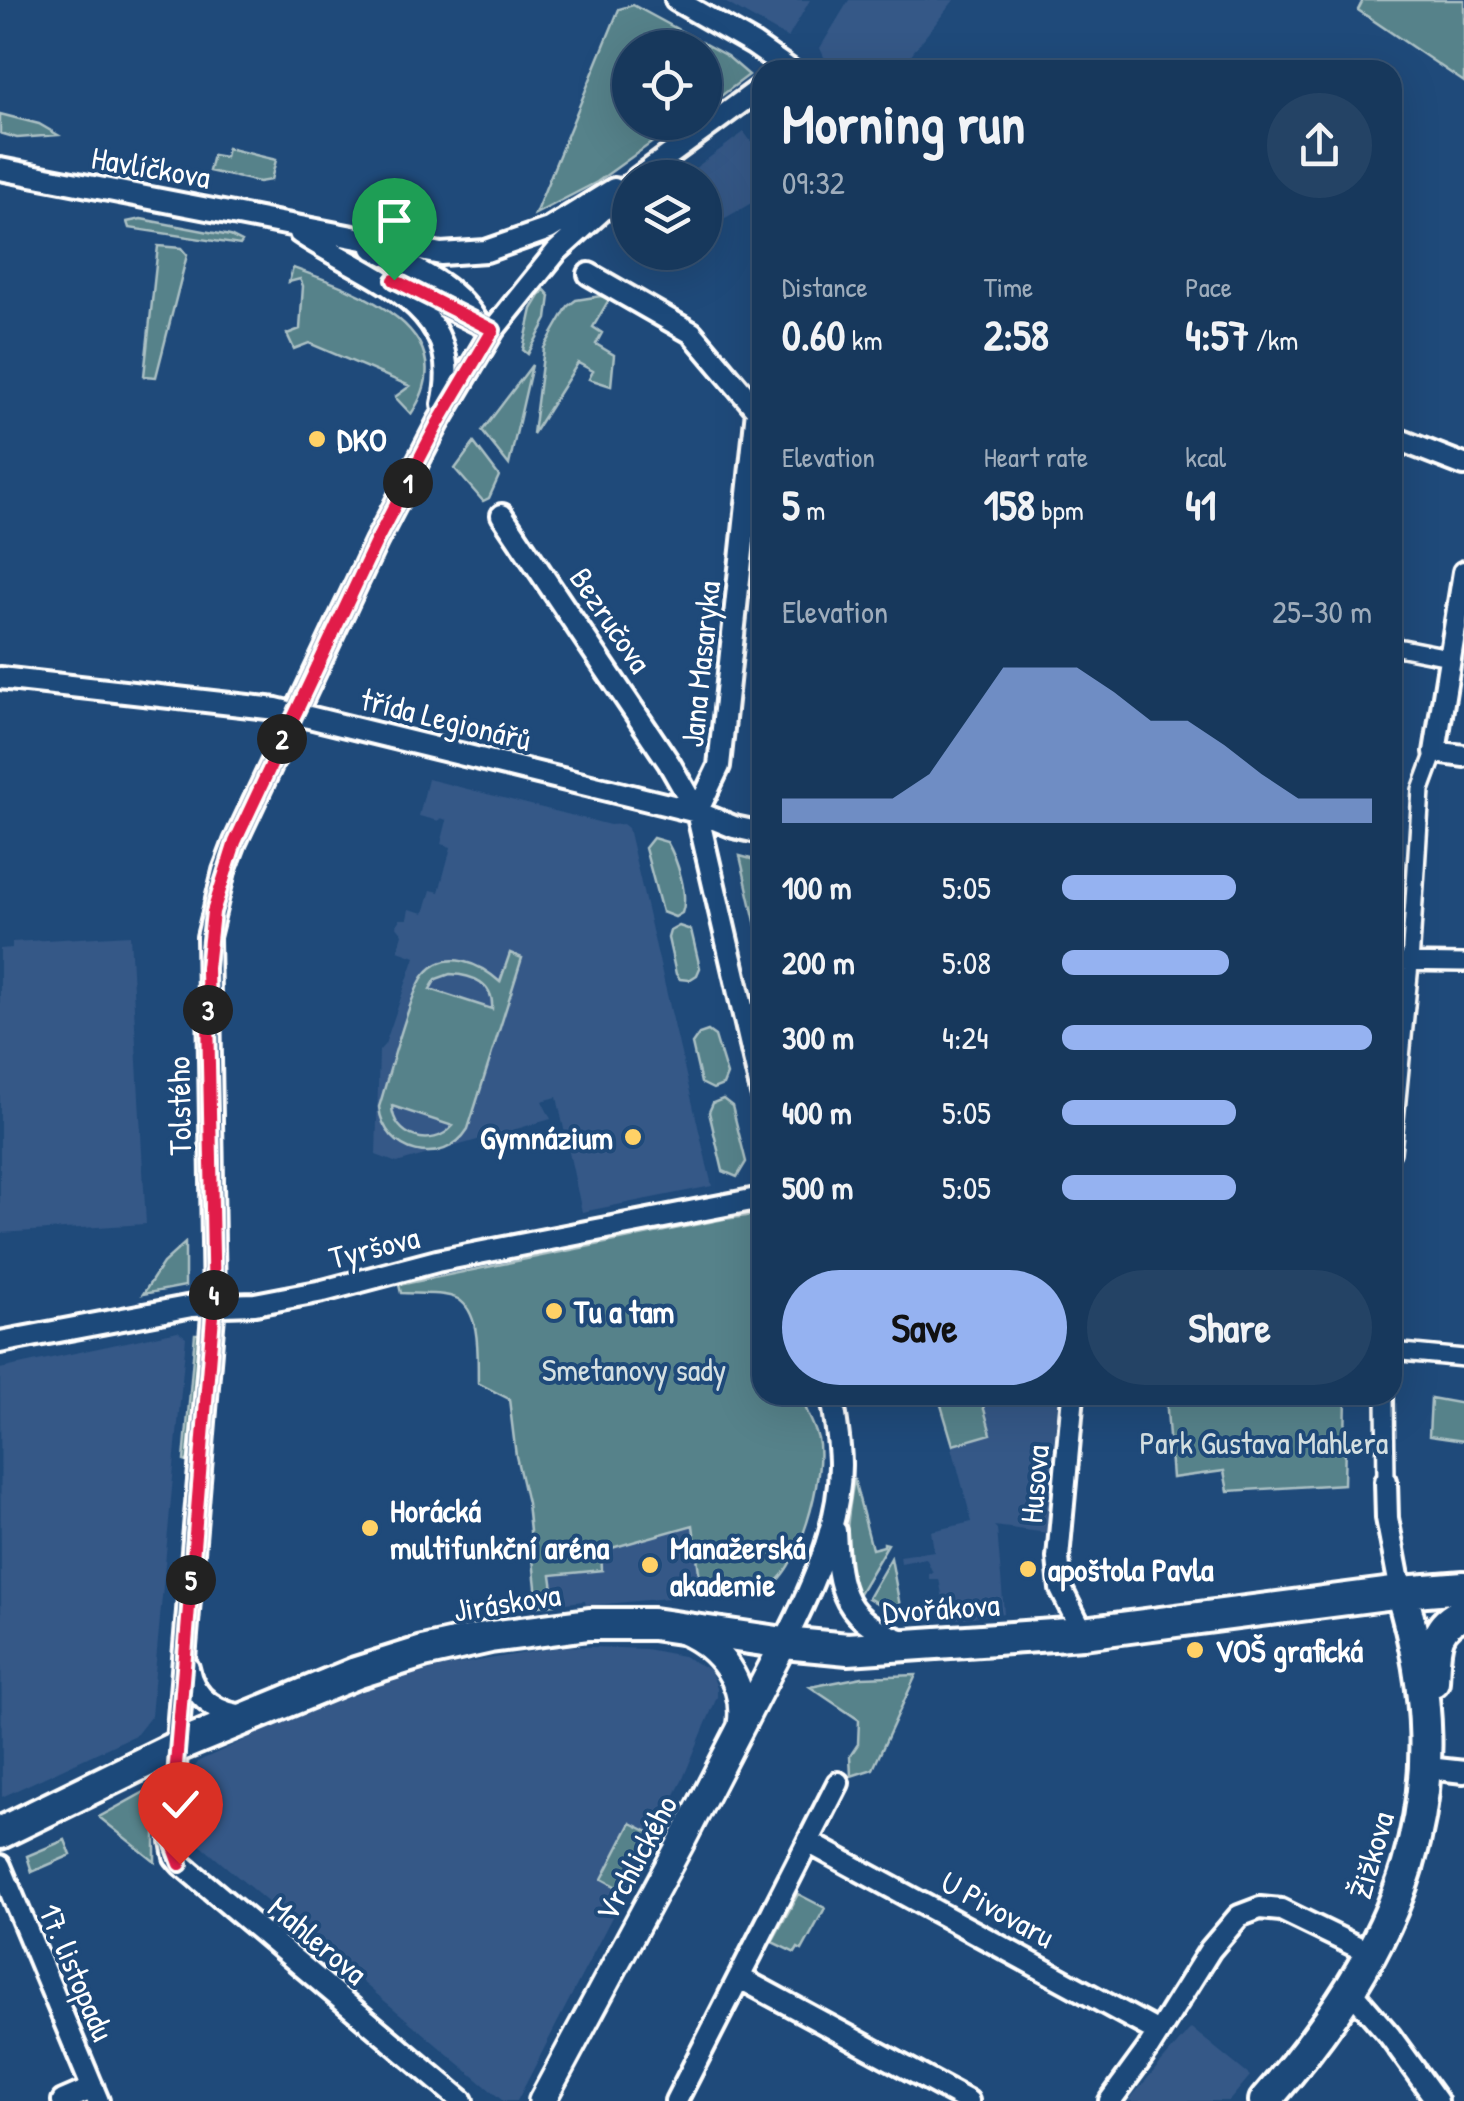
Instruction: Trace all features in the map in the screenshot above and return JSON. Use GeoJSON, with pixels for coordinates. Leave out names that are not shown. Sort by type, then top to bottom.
{"type":"FeatureCollection","features":[{"type":"Feature","properties":{"kind":"main road","name":"Dvořákova"},"geometry":{"type":"LineString","coordinates":[[784,1643],[848,1649],[1082,1633],[1464,1587]]}},
{"type":"Feature","properties":{"kind":"main road","name":"Žižkova"},"geometry":{"type":"LineString","coordinates":[[1264,2101],[1351,1990],[1372,1954],[1404,1879],[1428,1768],[1412,1627],[1401,1592]]}},
{"type":"Feature","properties":{"kind":"main road"},"geometry":{"type":"LineString","coordinates":[[1426,1733],[1436,1639],[1452,1618],[1464,1613]]}},
{"type":"Feature","properties":{"kind":"main road","name":"Jiráskova"},"geometry":{"type":"LineString","coordinates":[[0,1833],[178,1746],[356,1673],[474,1640],[589,1624],[669,1626],[784,1643]]}},
{"type":"Feature","properties":{"kind":"street"},"geometry":{"type":"LineString","coordinates":[[676,0],[775,60]]}},
{"type":"Feature","properties":{"kind":"street"},"geometry":{"type":"LineString","coordinates":[[661,160],[752,94]]}},
{"type":"Feature","properties":{"kind":"street","name":"Havlíčkova"},"geometry":{"type":"LineString","coordinates":[[0,169],[441,254],[486,251],[549,230],[612,193]]}},
{"type":"Feature","properties":{"kind":"street","name":"Tolstého"},"geometry":{"type":"LineString","coordinates":[[178,1746],[214,1304],[208,937],[224,871],[376,542],[484,325],[612,200]]}},
{"type":"Feature","properties":{"kind":"street","name":"Havlíčkova"},"geometry":{"type":"LineString","coordinates":[[290,226],[405,297],[436,327],[447,364],[438,423]]}},
{"type":"Feature","properties":{"kind":"street","name":"Havlíčkova"},"geometry":{"type":"LineString","coordinates":[[360,240],[444,285],[484,325]]}},
{"type":"Feature","properties":{"kind":"street","name":"Havlíčkova"},"geometry":{"type":"LineString","coordinates":[[341,259],[394,280],[484,325]]}},
{"type":"Feature","properties":{"kind":"street"},"geometry":{"type":"LineString","coordinates":[[589,274],[692,332],[752,401]]}},
{"type":"Feature","properties":{"kind":"street"},"geometry":{"type":"LineString","coordinates":[[1402,441],[1457,463]]}},
{"type":"Feature","properties":{"kind":"street","name":"Jana Masaryka"},"geometry":{"type":"LineString","coordinates":[[697,812],[719,766],[752,479]]}},
{"type":"Feature","properties":{"kind":"street","name":"Bezručova"},"geometry":{"type":"LineString","coordinates":[[502,516],[669,762],[697,812]]}},
{"type":"Feature","properties":{"kind":"street"},"geometry":{"type":"LineString","coordinates":[[1402,1048],[1421,790],[1435,752],[1456,658],[1464,572]]}},
{"type":"Feature","properties":{"kind":"street"},"geometry":{"type":"LineString","coordinates":[[1402,648],[1456,658]]}},
{"type":"Feature","properties":{"kind":"street","name":"třída Legionářů"},"geometry":{"type":"LineString","coordinates":[[0,678],[276,709],[697,812],[752,832]]}},
{"type":"Feature","properties":{"kind":"street"},"geometry":{"type":"LineString","coordinates":[[1435,752],[1464,756]]}},
{"type":"Feature","properties":{"kind":"street"},"geometry":{"type":"LineString","coordinates":[[697,812],[752,1050]]}},
{"type":"Feature","properties":{"kind":"street"},"geometry":{"type":"LineString","coordinates":[[1402,963],[1464,964]]}},
{"type":"Feature","properties":{"kind":"street","name":"Tyršova"},"geometry":{"type":"LineString","coordinates":[[0,1342],[214,1304],[255,1304],[437,1261],[752,1200]]}},
{"type":"Feature","properties":{"kind":"street"},"geometry":{"type":"LineString","coordinates":[[1402,1352],[1464,1358]]}},
{"type":"Feature","properties":{"kind":"street"},"geometry":{"type":"LineString","coordinates":[[833,1405],[840,1466],[834,1518],[840,1588],[848,1604],[877,1630],[913,1644]]}},
{"type":"Feature","properties":{"kind":"street","name":"Husova"},"geometry":{"type":"LineString","coordinates":[[1072,1405],[1058,1558],[1061,1589],[1082,1633]]}},
{"type":"Feature","properties":{"kind":"street"},"geometry":{"type":"LineString","coordinates":[[1385,1405],[1386,1518],[1401,1592]]}},
{"type":"Feature","properties":{"kind":"street"},"geometry":{"type":"LineString","coordinates":[[784,1643],[834,1518]]}},
{"type":"Feature","properties":{"kind":"street"},"geometry":{"type":"LineString","coordinates":[[669,1626],[702,1641],[723,1658],[740,1699],[740,1730]]}},
{"type":"Feature","properties":{"kind":"street","name":"Vrchlického"},"geometry":{"type":"LineString","coordinates":[[542,2101],[784,1643]]}},
{"type":"Feature","properties":{"kind":"street"},"geometry":{"type":"LineString","coordinates":[[186,1648],[190,1678],[200,1696],[221,1710],[252,1716]]}},
{"type":"Feature","properties":{"kind":"street","name":"Mahlerova"},"geometry":{"type":"LineString","coordinates":[[178,1746],[172,1842],[180,1864],[462,2101]]}},
{"type":"Feature","properties":{"kind":"street"},"geometry":{"type":"LineString","coordinates":[[1428,1768],[1464,1772]]}},
{"type":"Feature","properties":{"kind":"street"},"geometry":{"type":"LineString","coordinates":[[680,2100],[838,1782]]}},
{"type":"Feature","properties":{"kind":"street","name":"U Pivovaru"},"geometry":{"type":"LineString","coordinates":[[808,1842],[1158,2032]]}},
{"type":"Feature","properties":{"kind":"street","name":"17. listopadu"},"geometry":{"type":"LineString","coordinates":[[0,1866],[95,2094]]}},
{"type":"Feature","properties":{"kind":"street"},"geometry":{"type":"LineString","coordinates":[[1110,2101],[1210,1950],[1239,1916],[1260,1908],[1282,1910],[1372,1954]]}},
{"type":"Feature","properties":{"kind":"street"},"geometry":{"type":"LineString","coordinates":[[740,1978],[968,2101]]}},
{"type":"Feature","properties":{"kind":"street"},"geometry":{"type":"LineString","coordinates":[[1351,1990],[1436,2101]]}},
{"type":"Feature","properties":{"kind":"street"},"geometry":{"type":"LineString","coordinates":[[64,2101],[95,2094]]}},
{"type":"Feature","properties":{"kind":"shaded area"},"geometry":{"type":"Polygon","coordinates":[[[721,0],[810,0],[788,38],[721,0]]]}},
{"type":"Feature","properties":{"kind":"shaded area"},"geometry":{"type":"Polygon","coordinates":[[[849,0],[954,0],[907,60],[829,60],[820,48],[849,0]]]}},
{"type":"Feature","properties":{"kind":"shaded area"},"geometry":{"type":"Polygon","coordinates":[[[744,132],[752,143],[752,203],[722,220],[722,160],[706,160],[744,132]]]}},
{"type":"Feature","properties":{"kind":"shaded area"},"geometry":{"type":"Polygon","coordinates":[[[428,779],[628,828],[712,1186],[582,1212],[557,1097],[542,1101],[551,1119],[397,1163],[376,1155],[379,1051],[385,1044],[415,957],[398,951],[403,934],[396,925],[400,919],[407,919],[409,909],[424,913],[431,890],[439,892],[451,847],[441,844],[447,820],[419,816],[428,779]]]}},
{"type":"Feature","properties":{"kind":"shaded area"},"geometry":{"type":"Polygon","coordinates":[[[130,935],[146,1224],[0,1233],[0,949],[12,948],[12,942],[130,935]]]}},
{"type":"Feature","properties":{"kind":"shaded area"},"geometry":{"type":"Polygon","coordinates":[[[178,1331],[186,1337],[151,1716],[137,1734],[2,1797],[0,1369],[178,1331]]]}},
{"type":"Feature","properties":{"kind":"shaded area"},"geometry":{"type":"Polygon","coordinates":[[[941,1405],[1057,1405],[1048,1533],[994,1526],[1004,1613],[947,1620],[939,1579],[929,1579],[933,1573],[926,1558],[901,1563],[900,1556],[934,1551],[931,1531],[972,1522],[941,1405]]]}},
{"type":"Feature","properties":{"kind":"shaded area","name":"Manažerská akademie"},"geometry":{"type":"Polygon","coordinates":[[[693,1525],[701,1588],[669,1592],[668,1598],[586,1606],[585,1601],[555,1604],[551,1575],[601,1570],[600,1551],[693,1525]]]}},
{"type":"Feature","properties":{"kind":"shaded area"},"geometry":{"type":"Polygon","coordinates":[[[567,1646],[646,1649],[683,1656],[710,1670],[717,1697],[682,1781],[517,2101],[503,2101],[192,1838],[189,1829],[193,1769],[199,1761],[296,1716],[391,1681],[435,1668],[567,1646]]]}},
{"type":"Feature","properties":{"kind":"shaded area"},"geometry":{"type":"Polygon","coordinates":[[[1191,2028],[1250,2076],[1229,2101],[1128,2101],[1191,2028]]]}},
{"type":"Feature","properties":{"kind":"green space"},"geometry":{"type":"Polygon","coordinates":[[[1360,0],[1464,0],[1464,82],[1358,10],[1360,0]]]}},
{"type":"Feature","properties":{"kind":"green space"},"geometry":{"type":"Polygon","coordinates":[[[633,5],[679,30],[612,30],[612,140],[655,140],[628,160],[612,160],[612,171],[597,182],[535,214],[619,9],[633,5]]]}},
{"type":"Feature","properties":{"kind":"green space"},"geometry":{"type":"Polygon","coordinates":[[[722,53],[727,56],[749,75],[722,95],[722,53]]]}},
{"type":"Feature","properties":{"kind":"green space"},"geometry":{"type":"Polygon","coordinates":[[[0,114],[39,124],[58,135],[17,138],[0,133],[0,114]]]}},
{"type":"Feature","properties":{"kind":"green space"},"geometry":{"type":"Polygon","coordinates":[[[227,148],[276,160],[271,180],[259,182],[209,171],[213,155],[225,157],[227,148]]]}},
{"type":"Feature","properties":{"kind":"green space"},"geometry":{"type":"Polygon","coordinates":[[[141,219],[230,236],[242,242],[240,245],[129,228],[127,222],[141,219]]]}},
{"type":"Feature","properties":{"kind":"green space"},"geometry":{"type":"Polygon","coordinates":[[[158,246],[181,248],[187,255],[156,377],[144,376],[158,246]]]}},
{"type":"Feature","properties":{"kind":"green space"},"geometry":{"type":"Polygon","coordinates":[[[293,268],[373,301],[397,317],[415,336],[425,358],[425,384],[411,414],[395,397],[410,386],[309,343],[294,349],[287,334],[300,329],[303,286],[300,279],[289,282],[293,268]]]}},
{"type":"Feature","properties":{"kind":"green space"},"geometry":{"type":"Polygon","coordinates":[[[544,289],[550,296],[547,319],[528,354],[523,350],[532,309],[544,289]]]}},
{"type":"Feature","properties":{"kind":"green space"},"geometry":{"type":"Polygon","coordinates":[[[610,298],[593,327],[602,333],[596,344],[614,355],[611,386],[589,379],[593,371],[578,363],[533,434],[544,348],[568,306],[576,300],[610,298]]]}},
{"type":"Feature","properties":{"kind":"green space"},"geometry":{"type":"Polygon","coordinates":[[[532,365],[509,465],[482,431],[532,365]]]}},
{"type":"Feature","properties":{"kind":"green space"},"geometry":{"type":"Polygon","coordinates":[[[474,443],[499,476],[489,498],[483,501],[455,469],[474,443]]]}},
{"type":"Feature","properties":{"kind":"green space"},"geometry":{"type":"Polygon","coordinates":[[[653,838],[667,842],[681,877],[684,905],[682,913],[675,917],[662,912],[645,848],[653,838]]]}},
{"type":"Feature","properties":{"kind":"green space"},"geometry":{"type":"Polygon","coordinates":[[[740,856],[752,859],[752,908],[740,856]]]}},
{"type":"Feature","properties":{"kind":"green space"},"geometry":{"type":"Polygon","coordinates":[[[679,926],[691,930],[700,968],[689,980],[676,974],[668,938],[670,931],[679,926]]]}},
{"type":"Feature","properties":{"kind":"green space"},"geometry":{"type":"Polygon","coordinates":[[[510,953],[522,958],[468,1129],[444,1149],[416,1151],[403,1145],[383,1123],[379,1107],[419,983],[434,966],[453,960],[473,965],[500,982],[510,953]],[[450,974],[436,979],[430,989],[492,1009],[490,993],[480,982],[450,974]],[[392,1106],[399,1126],[415,1137],[435,1137],[453,1126],[392,1106]]]}},
{"type":"Feature","properties":{"kind":"green space"},"geometry":{"type":"Polygon","coordinates":[[[708,1031],[715,1036],[727,1075],[723,1085],[713,1089],[701,1083],[692,1044],[699,1034],[708,1031]]]}},
{"type":"Feature","properties":{"kind":"green space"},"geometry":{"type":"Polygon","coordinates":[[[723,1099],[732,1106],[746,1162],[737,1177],[723,1171],[709,1112],[713,1103],[723,1099]]]}},
{"type":"Feature","properties":{"kind":"green space","name":"Smetanovy sady"},"geometry":{"type":"Polygon","coordinates":[[[752,1215],[752,1405],[805,1405],[818,1439],[814,1498],[799,1546],[777,1581],[764,1589],[701,1588],[693,1525],[601,1551],[602,1570],[551,1575],[555,1604],[538,1606],[527,1503],[509,1399],[478,1383],[477,1338],[466,1306],[445,1295],[401,1293],[399,1285],[752,1215]]]}},
{"type":"Feature","properties":{"kind":"green space"},"geometry":{"type":"Polygon","coordinates":[[[185,1243],[185,1286],[143,1294],[163,1263],[185,1243]]]}},
{"type":"Feature","properties":{"kind":"green space"},"geometry":{"type":"Polygon","coordinates":[[[195,1334],[200,1334],[187,1462],[184,1461],[195,1334]]]}},
{"type":"Feature","properties":{"kind":"green space"},"geometry":{"type":"Polygon","coordinates":[[[1431,1398],[1464,1404],[1464,1441],[1429,1436],[1431,1398]]]}},
{"type":"Feature","properties":{"kind":"green space"},"geometry":{"type":"Polygon","coordinates":[[[941,1405],[983,1405],[991,1434],[953,1445],[941,1405]]]}},
{"type":"Feature","properties":{"kind":"green space","name":"Park Gustava Mahlera"},"geometry":{"type":"Polygon","coordinates":[[[1167,1405],[1346,1405],[1344,1484],[1228,1491],[1224,1471],[1172,1478],[1167,1405]]]}},
{"type":"Feature","properties":{"kind":"green space"},"geometry":{"type":"Polygon","coordinates":[[[854,1479],[872,1549],[888,1544],[855,1600],[846,1557],[854,1479]]]}},
{"type":"Feature","properties":{"kind":"green space"},"geometry":{"type":"Polygon","coordinates":[[[891,1558],[902,1617],[868,1598],[891,1558]]]}},
{"type":"Feature","properties":{"kind":"green space"},"geometry":{"type":"Polygon","coordinates":[[[916,1675],[873,1769],[851,1776],[850,1756],[858,1744],[859,1720],[810,1687],[862,1677],[916,1675]]]}},
{"type":"Feature","properties":{"kind":"green space"},"geometry":{"type":"Polygon","coordinates":[[[150,1789],[155,1792],[155,1862],[99,1817],[150,1789]]]}},
{"type":"Feature","properties":{"kind":"green space"},"geometry":{"type":"Polygon","coordinates":[[[631,1823],[653,1834],[624,1891],[602,1879],[631,1823]]]}},
{"type":"Feature","properties":{"kind":"green space"},"geometry":{"type":"Polygon","coordinates":[[[65,1840],[71,1855],[32,1872],[27,1856],[65,1840]]]}},
{"type":"Feature","properties":{"kind":"green space"},"geometry":{"type":"Polygon","coordinates":[[[798,1894],[825,1908],[802,1950],[798,1948],[795,1953],[772,1942],[798,1894]]]}},
{"type":"Feature","properties":{"kind":"place","name":"DKO"},"geometry":{"type":"Point","coordinates":[317,439]}},
{"type":"Feature","properties":{"kind":"place","name":"Gymnázium"},"geometry":{"type":"Point","coordinates":[633,1137]}},
{"type":"Feature","properties":{"kind":"place","name":"Tu a tam"},"geometry":{"type":"Point","coordinates":[554,1311]}},
{"type":"Feature","properties":{"kind":"place","name":"Horácká multifunkční aréna"},"geometry":{"type":"Point","coordinates":[370,1528]}},
{"type":"Feature","properties":{"kind":"place","name":"Manažerská akademie"},"geometry":{"type":"Point","coordinates":[650,1565]}},
{"type":"Feature","properties":{"kind":"place","name":"apoštola Pavla"},"geometry":{"type":"Point","coordinates":[1028,1569]}},
{"type":"Feature","properties":{"kind":"place","name":"VOŠ grafická"},"geometry":{"type":"Point","coordinates":[1195,1650]}},
{"type":"Feature","properties":{"kind":"route"},"geometry":{"type":"LineString","coordinates":[[180,1864],[172,1842],[174,1789],[214,1304],[207,968],[213,912],[235,842],[376,542],[438,423],[493,330],[394,280]]}}]}
